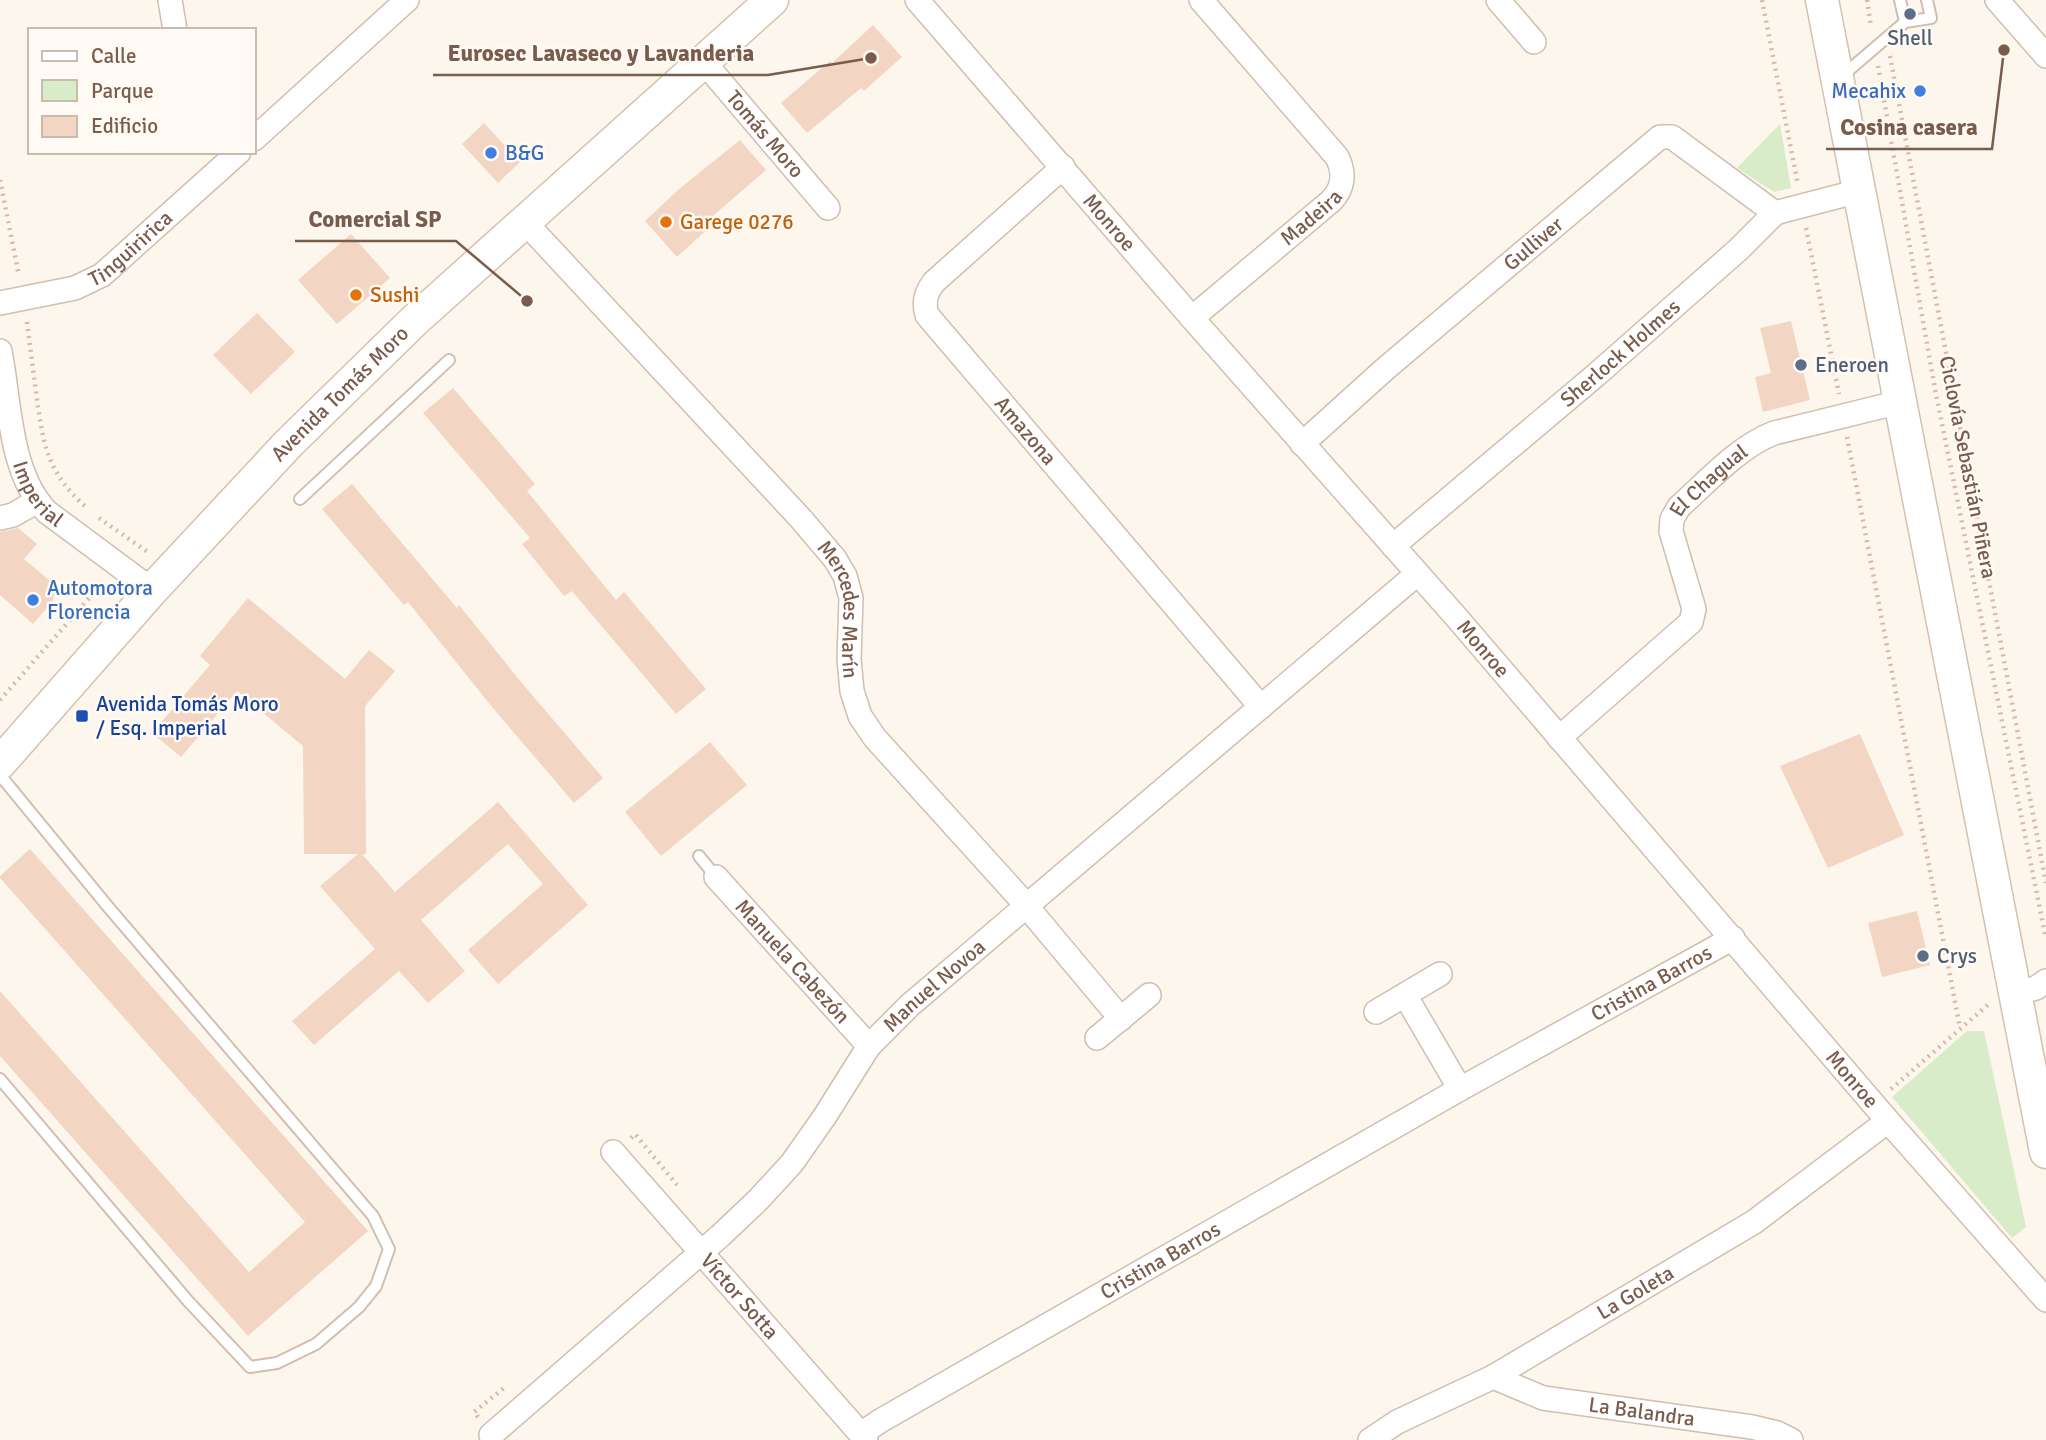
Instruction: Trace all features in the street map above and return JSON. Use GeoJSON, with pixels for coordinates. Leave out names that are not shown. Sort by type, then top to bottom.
{"type":"FeatureCollection","features":[{"type":"Feature","properties":{"kind":"main road","name":"Avenida Tomás Moro"},"geometry":{"type":"LineString","coordinates":[[0,763],[152,590],[288,444],[415,320],[772,0]]}},
{"type":"Feature","properties":{"kind":"main road"},"geometry":{"type":"LineString","coordinates":[[1822,0],[2046,1152]]}},
{"type":"Feature","properties":{"kind":"street"},"geometry":{"type":"LineString","coordinates":[[170,0],[175,28]]}},
{"type":"Feature","properties":{"kind":"street"},"geometry":{"type":"LineString","coordinates":[[256,137],[407,0]]}},
{"type":"Feature","properties":{"kind":"street","name":"Monroe"},"geometry":{"type":"LineString","coordinates":[[917,0],[1302,444],[1457,618],[2046,1300]]}},
{"type":"Feature","properties":{"kind":"street","name":"Madeira"},"geometry":{"type":"LineString","coordinates":[[1192,318],[1331,201],[1341,189],[1343,181],[1343,172],[1337,157],[1202,0]]}},
{"type":"Feature","properties":{"kind":"street"},"geometry":{"type":"LineString","coordinates":[[1498,0],[1534,42]]}},
{"type":"Feature","properties":{"kind":"street"},"geometry":{"type":"LineString","coordinates":[[1997,0],[2046,57]]}},
{"type":"Feature","properties":{"kind":"street","name":"Tomás Moro"},"geometry":{"type":"LineString","coordinates":[[703,61],[828,208]]}},
{"type":"Feature","properties":{"kind":"street","name":"Gulliver"},"geometry":{"type":"LineString","coordinates":[[1302,444],[1385,369],[1660,137],[1672,137],[1775,213]]}},
{"type":"Feature","properties":{"kind":"street","name":"Tinguiririca"},"geometry":{"type":"LineString","coordinates":[[0,303],[75,288],[102,275],[237,154]]}},
{"type":"Feature","properties":{"kind":"street","name":"Amazona"},"geometry":{"type":"LineString","coordinates":[[1063,167],[934,282],[926,294],[927,315],[1261,707]]}},
{"type":"Feature","properties":{"kind":"street","name":"Sherlock Holmes"},"geometry":{"type":"LineString","coordinates":[[1393,547],[1595,375],[1739,249],[1775,213],[1859,191]]}},
{"type":"Feature","properties":{"kind":"street","name":"Mercedes Marín"},"geometry":{"type":"LineString","coordinates":[[525,222],[793,510],[835,559],[845,576],[851,598],[849,659],[852,691],[860,716],[876,738],[1026,906],[1121,1019]]}},
{"type":"Feature","properties":{"kind":"street","name":"Imperial"},"geometry":{"type":"LineString","coordinates":[[0,351],[14,438],[29,489],[47,512],[152,590]]}},
{"type":"Feature","properties":{"kind":"street","name":"El Chagual"},"geometry":{"type":"LineString","coordinates":[[1559,738],[1691,622],[1694,610],[1670,525],[1674,513],[1748,446],[1763,437],[1900,402]]}},
{"type":"Feature","properties":{"kind":"street"},"geometry":{"type":"LineString","coordinates":[[0,518],[13,515],[37,501]]}},
{"type":"Feature","properties":{"kind":"street","name":"Manuel Novoa"},"geometry":{"type":"LineString","coordinates":[[491,1435],[720,1236],[792,1163],[869,1046],[910,1005],[1417,574]]}},
{"type":"Feature","properties":{"kind":"street","name":"Manuela Cabezón"},"geometry":{"type":"LineString","coordinates":[[716,877],[869,1046]]}},
{"type":"Feature","properties":{"kind":"street","name":"Cristina Barros"},"geometry":{"type":"LineString","coordinates":[[864,1437],[904,1407],[1460,1089],[1733,938]]}},
{"type":"Feature","properties":{"kind":"street"},"geometry":{"type":"LineString","coordinates":[[1376,1012],[1440,974]]}},
{"type":"Feature","properties":{"kind":"street"},"geometry":{"type":"LineString","coordinates":[[2014,989],[2036,988],[2046,981]]}},
{"type":"Feature","properties":{"kind":"street"},"geometry":{"type":"LineString","coordinates":[[1097,1038],[1149,995]]}},
{"type":"Feature","properties":{"kind":"street"},"geometry":{"type":"LineString","coordinates":[[1405,995],[1460,1089]]}},
{"type":"Feature","properties":{"kind":"street","name":"La Goleta"},"geometry":{"type":"LineString","coordinates":[[1370,1440],[1397,1422],[1493,1377],[1754,1222],[1882,1112]]}},
{"type":"Feature","properties":{"kind":"street","name":"Víctor Sotta"},"geometry":{"type":"LineString","coordinates":[[613,1152],[864,1437]]}},
{"type":"Feature","properties":{"kind":"street","name":"La Balandra"},"geometry":{"type":"LineString","coordinates":[[1493,1377],[1543,1398],[1752,1427],[1777,1433],[1791,1440]]}},
{"type":"Feature","properties":{"kind":"lane"},"geometry":{"type":"LineString","coordinates":[[1900,0],[1905,22]]}},
{"type":"Feature","properties":{"kind":"lane"},"geometry":{"type":"LineString","coordinates":[[1838,80],[1905,22],[1931,18],[1927,0]]}},
{"type":"Feature","properties":{"kind":"lane"},"geometry":{"type":"LineString","coordinates":[[300,499],[449,360]]}},
{"type":"Feature","properties":{"kind":"lane"},"geometry":{"type":"LineString","coordinates":[[0,775],[109,908],[373,1216],[389,1249],[376,1286],[359,1307],[316,1344],[278,1363],[250,1367],[188,1301],[0,1079]]}},
{"type":"Feature","properties":{"kind":"lane"},"geometry":{"type":"LineString","coordinates":[[699,856],[716,877]]}},
{"type":"Feature","properties":{"kind":"path"},"geometry":{"type":"LineString","coordinates":[[1762,0],[1960,1028]]}},
{"type":"Feature","properties":{"kind":"path","name":"Ciclovía Sebastián Piñera"},"geometry":{"type":"LineString","coordinates":[[1867,0],[1935,389],[2046,939]]}},
{"type":"Feature","properties":{"kind":"path"},"geometry":{"type":"LineString","coordinates":[[1886,37],[2046,883]]}},
{"type":"Feature","properties":{"kind":"path"},"geometry":{"type":"LineString","coordinates":[[0,180],[24,299],[43,442],[51,464],[63,483],[85,507],[138,544]]}},
{"type":"Feature","properties":{"kind":"path"},"geometry":{"type":"LineString","coordinates":[[0,700],[118,565]]}},
{"type":"Feature","properties":{"kind":"path"},"geometry":{"type":"LineString","coordinates":[[1882,1112],[1960,1028],[2014,989]]}},
{"type":"Feature","properties":{"kind":"green space"},"geometry":{"type":"Polygon","coordinates":[[[1780,124],[1791,188],[1774,192],[1737,168],[1780,124]]]}},
{"type":"Feature","properties":{"kind":"green space"},"geometry":{"type":"Polygon","coordinates":[[[1967,1031],[1984,1031],[2026,1227],[2012,1238],[1892,1097],[1967,1031]]]}},
{"type":"Feature","properties":{"kind":"building"},"geometry":{"type":"Polygon","coordinates":[[[873,25],[902,57],[864,91],[861,88],[807,133],[781,103],[830,61],[832,63],[873,25]]]}},
{"type":"Feature","properties":{"kind":"building","name":"B&G"},"geometry":{"type":"Polygon","coordinates":[[[484,123],[520,162],[498,183],[462,144],[484,123]]]}},
{"type":"Feature","properties":{"kind":"building"},"geometry":{"type":"Polygon","coordinates":[[[740,140],[766,170],[707,221],[711,226],[677,257],[645,221],[678,190],[740,140]]]}},
{"type":"Feature","properties":{"kind":"building"},"geometry":{"type":"Polygon","coordinates":[[[351,234],[390,278],[337,324],[298,280],[351,234]]]}},
{"type":"Feature","properties":{"kind":"building"},"geometry":{"type":"Polygon","coordinates":[[[257,313],[295,352],[251,394],[213,355],[257,313]]]}},
{"type":"Feature","properties":{"kind":"building"},"geometry":{"type":"Polygon","coordinates":[[[1791,321],[1810,400],[1763,412],[1755,377],[1771,373],[1760,328],[1791,321]]]}},
{"type":"Feature","properties":{"kind":"building"},"geometry":{"type":"Polygon","coordinates":[[[453,388],[535,484],[527,491],[616,600],[624,592],[706,689],[676,714],[572,591],[564,596],[522,544],[530,538],[423,413],[453,388]]]}},
{"type":"Feature","properties":{"kind":"building"},"geometry":{"type":"Polygon","coordinates":[[[352,484],[457,608],[459,605],[603,778],[574,803],[408,602],[404,605],[322,509],[352,484]]]}},
{"type":"Feature","properties":{"kind":"building"},"geometry":{"type":"Polygon","coordinates":[[[18,528],[37,544],[24,559],[55,585],[53,601],[33,624],[0,595],[0,532],[18,528]]]}},
{"type":"Feature","properties":{"kind":"building"},"geometry":{"type":"Polygon","coordinates":[[[248,598],[345,679],[369,650],[395,671],[365,706],[366,854],[362,854],[395,892],[498,802],[588,905],[498,984],[468,950],[543,884],[508,844],[421,920],[465,971],[428,1003],[399,971],[314,1045],[292,1021],[375,949],[320,886],[358,854],[304,854],[303,746],[237,691],[181,757],[152,733],[210,665],[200,656],[248,598]]]}},
{"type":"Feature","properties":{"kind":"building"},"geometry":{"type":"Polygon","coordinates":[[[1860,734],[1904,835],[1828,868],[1780,766],[1860,734]]]}},
{"type":"Feature","properties":{"kind":"building"},"geometry":{"type":"Polygon","coordinates":[[[710,742],[747,785],[661,856],[625,812],[710,742]]]}},
{"type":"Feature","properties":{"kind":"building"},"geometry":{"type":"Polygon","coordinates":[[[30,849],[368,1231],[248,1336],[0,1056],[0,991],[249,1272],[305,1222],[0,878],[30,849]]]}},
{"type":"Feature","properties":{"kind":"building"},"geometry":{"type":"Polygon","coordinates":[[[1917,911],[1930,965],[1882,977],[1868,923],[1917,911]]]}},
{"type":"Feature","properties":{"kind":"place","name":"Shell"},"geometry":{"type":"Point","coordinates":[1910,14]}},
{"type":"Feature","properties":{"kind":"place","name":"Cosina casera"},"geometry":{"type":"Point","coordinates":[2004,50]}},
{"type":"Feature","properties":{"kind":"place","name":"Eurosec Lavaseco y Lavanderia"},"geometry":{"type":"Point","coordinates":[871,58]}},
{"type":"Feature","properties":{"kind":"place","name":"Mecahix"},"geometry":{"type":"Point","coordinates":[1920,91]}},
{"type":"Feature","properties":{"kind":"place","name":"B&G"},"geometry":{"type":"Point","coordinates":[491,153]}},
{"type":"Feature","properties":{"kind":"place","name":"Garege 0276"},"geometry":{"type":"Point","coordinates":[666,222]}},
{"type":"Feature","properties":{"kind":"place","name":"Sushi"},"geometry":{"type":"Point","coordinates":[356,295]}},
{"type":"Feature","properties":{"kind":"place","name":"Comercial SP"},"geometry":{"type":"Point","coordinates":[527,301]}},
{"type":"Feature","properties":{"kind":"place","name":"Eneroen"},"geometry":{"type":"Point","coordinates":[1801,365]}},
{"type":"Feature","properties":{"kind":"place","name":"Automotora Florencia"},"geometry":{"type":"Point","coordinates":[33,600]}},
{"type":"Feature","properties":{"kind":"place","name":"Avenida Tomás Moro / Esq. Imperial"},"geometry":{"type":"Point","coordinates":[82,716]}},
{"type":"Feature","properties":{"kind":"place","name":"Crys"},"geometry":{"type":"Point","coordinates":[1923,956]}}]}
